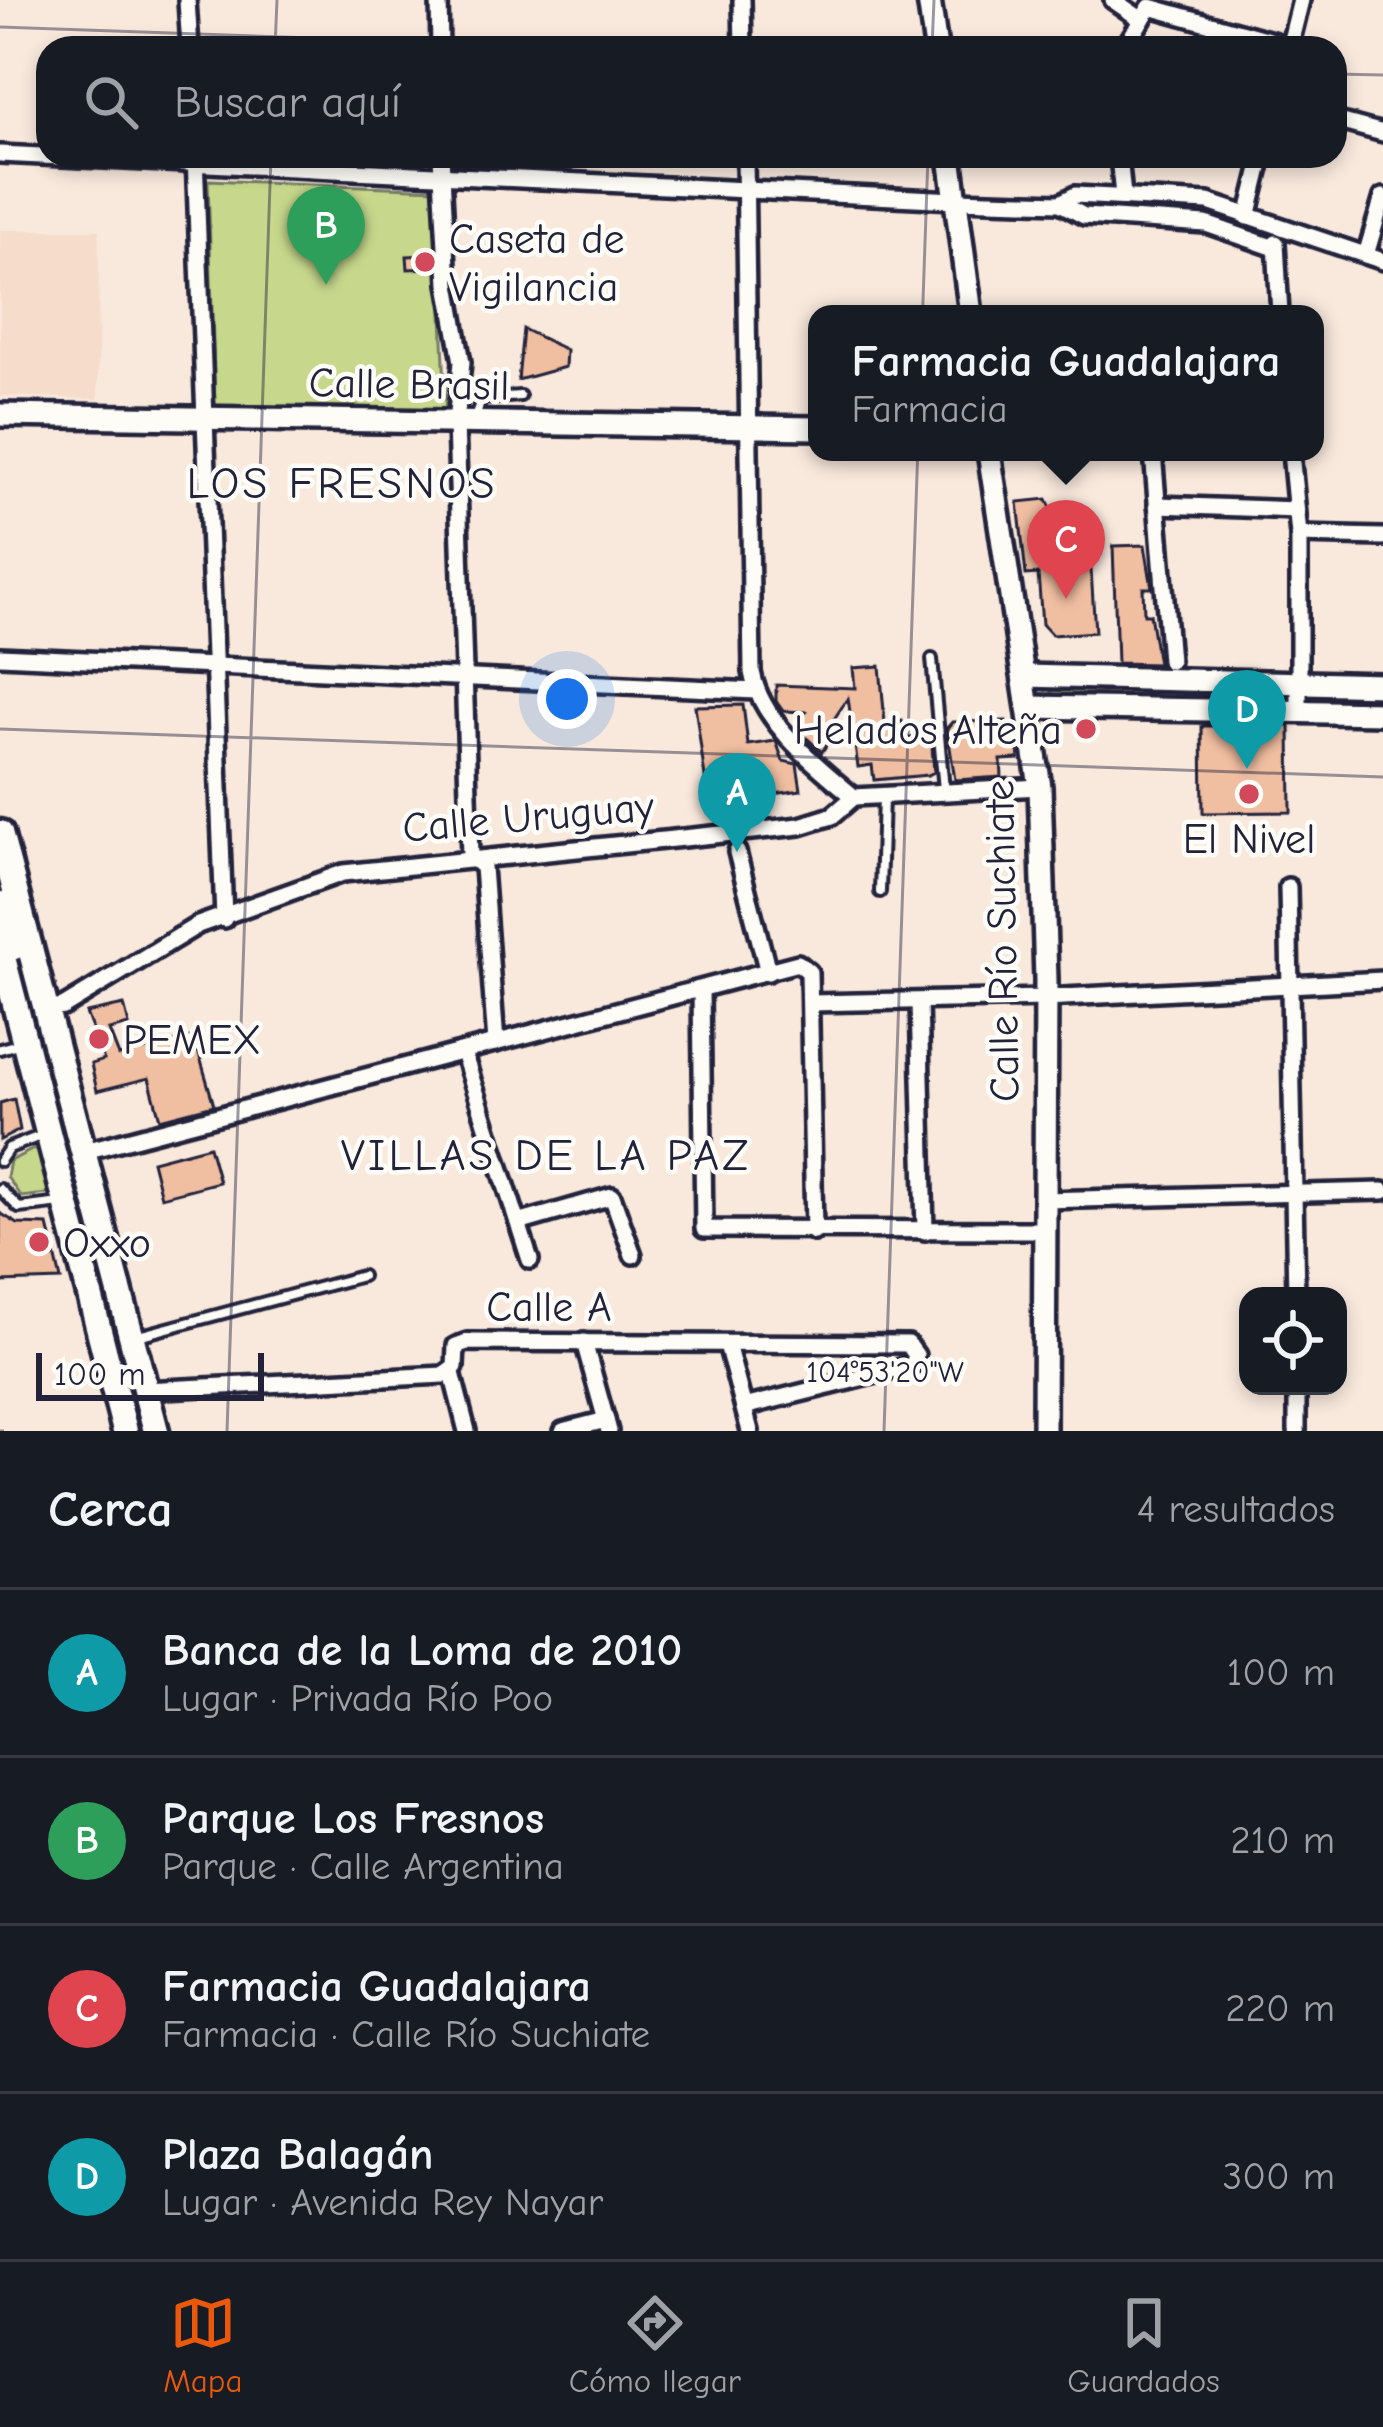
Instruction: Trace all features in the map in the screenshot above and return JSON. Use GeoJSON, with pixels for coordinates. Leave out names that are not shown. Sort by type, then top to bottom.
{"type":"FeatureCollection","features":[{"type":"Feature","properties":{"kind":"main road"},"geometry":{"type":"LineString","coordinates":[[929,0],[934,36]]}},
{"type":"Feature","properties":{"kind":"main road"},"geometry":{"type":"LineString","coordinates":[[952,168],[970,305]]}},
{"type":"Feature","properties":{"kind":"main road","name":"Calle Brasil"},"geometry":{"type":"LineString","coordinates":[[0,415],[808,428]]}},
{"type":"Feature","properties":{"kind":"main road","name":"Calle Río Suchiate"},"geometry":{"type":"LineString","coordinates":[[989,461],[1040,788],[1045,1431]]}},
{"type":"Feature","properties":{"kind":"main road"},"geometry":{"type":"LineString","coordinates":[[1024,676],[1383,685]]}},
{"type":"Feature","properties":{"kind":"main road"},"geometry":{"type":"LineString","coordinates":[[1232,681],[1232,709]]}},
{"type":"Feature","properties":{"kind":"main road"},"geometry":{"type":"LineString","coordinates":[[1029,707],[1383,713]]}},
{"type":"Feature","properties":{"kind":"main road"},"geometry":{"type":"LineString","coordinates":[[0,833],[156,1431]]}},
{"type":"Feature","properties":{"kind":"main road"},"geometry":{"type":"LineString","coordinates":[[0,904],[28,991],[46,1010]]}},
{"type":"Feature","properties":{"kind":"main road"},"geometry":{"type":"LineString","coordinates":[[0,946],[12,1045],[51,1132],[125,1431]]}},
{"type":"Feature","properties":{"kind":"main road"},"geometry":{"type":"LineString","coordinates":[[51,1132],[76,1145],[88,1200],[102,1213]]}},
{"type":"Feature","properties":{"kind":"main road"},"geometry":{"type":"LineString","coordinates":[[92,1301],[108,1308],[132,1376],[144,1390]]}},
{"type":"Feature","properties":{"kind":"street"},"geometry":{"type":"LineString","coordinates":[[187,0],[189,36]]}},
{"type":"Feature","properties":{"kind":"street"},"geometry":{"type":"LineString","coordinates":[[439,0],[440,36]]}},
{"type":"Feature","properties":{"kind":"street"},"geometry":{"type":"LineString","coordinates":[[742,0],[742,36]]}},
{"type":"Feature","properties":{"kind":"street"},"geometry":{"type":"LineString","coordinates":[[1113,0],[1142,20]]}},
{"type":"Feature","properties":{"kind":"street"},"geometry":{"type":"LineString","coordinates":[[1293,36],[1301,0]]}},
{"type":"Feature","properties":{"kind":"street"},"geometry":{"type":"LineString","coordinates":[[1132,36],[1150,7],[1252,36]]}},
{"type":"Feature","properties":{"kind":"street"},"geometry":{"type":"LineString","coordinates":[[1347,124],[1383,134]]}},
{"type":"Feature","properties":{"kind":"street"},"geometry":{"type":"LineString","coordinates":[[0,154],[36,155]]}},
{"type":"Feature","properties":{"kind":"street"},"geometry":{"type":"LineString","coordinates":[[195,168],[224,919]]}},
{"type":"Feature","properties":{"kind":"street"},"geometry":{"type":"LineString","coordinates":[[327,168],[1060,203],[1084,216],[1206,224],[1275,248]]}},
{"type":"Feature","properties":{"kind":"street"},"geometry":{"type":"LineString","coordinates":[[442,168],[448,284],[462,362],[465,423],[463,674],[470,856],[483,867],[496,1043]]}},
{"type":"Feature","properties":{"kind":"street"},"geometry":{"type":"LineString","coordinates":[[745,168],[756,691],[781,727],[854,797]]}},
{"type":"Feature","properties":{"kind":"street"},"geometry":{"type":"LineString","coordinates":[[1120,168],[1123,196]]}},
{"type":"Feature","properties":{"kind":"street"},"geometry":{"type":"LineString","coordinates":[[1248,217],[1260,168]]}},
{"type":"Feature","properties":{"kind":"street"},"geometry":{"type":"LineString","coordinates":[[1060,203],[1075,195],[1208,202],[1375,258],[1383,197]]}},
{"type":"Feature","properties":{"kind":"street"},"geometry":{"type":"LineString","coordinates":[[1278,228],[1279,305]]}},
{"type":"Feature","properties":{"kind":"street"},"geometry":{"type":"LineString","coordinates":[[1154,461],[1170,661]]}},
{"type":"Feature","properties":{"kind":"street"},"geometry":{"type":"LineString","coordinates":[[1292,461],[1299,535],[1299,711]]}},
{"type":"Feature","properties":{"kind":"street"},"geometry":{"type":"LineString","coordinates":[[1157,505],[1296,510]]}},
{"type":"Feature","properties":{"kind":"street"},"geometry":{"type":"LineString","coordinates":[[1299,535],[1383,537]]}},
{"type":"Feature","properties":{"kind":"street"},"geometry":{"type":"LineString","coordinates":[[0,656],[213,662],[756,691]]}},
{"type":"Feature","properties":{"kind":"street","name":"Calle Uruguay"},"geometry":{"type":"LineString","coordinates":[[46,1010],[63,1007],[180,934],[343,873],[470,856],[800,826],[832,816],[854,797],[1040,788]]}},
{"type":"Feature","properties":{"kind":"street"},"geometry":{"type":"LineString","coordinates":[[737,852],[768,972]]}},
{"type":"Feature","properties":{"kind":"street"},"geometry":{"type":"LineString","coordinates":[[1288,887],[1295,1287]]}},
{"type":"Feature","properties":{"kind":"street"},"geometry":{"type":"LineString","coordinates":[[86,1151],[807,965],[814,1232]]}},
{"type":"Feature","properties":{"kind":"street"},"geometry":{"type":"LineString","coordinates":[[811,1003],[1045,998],[1383,980]]}},
{"type":"Feature","properties":{"kind":"street"},"geometry":{"type":"LineString","coordinates":[[700,989],[704,1229],[1044,1230]]}},
{"type":"Feature","properties":{"kind":"street"},"geometry":{"type":"LineString","coordinates":[[919,1002],[925,1231]]}},
{"type":"Feature","properties":{"kind":"street"},"geometry":{"type":"LineString","coordinates":[[463,1052],[530,1260]]}},
{"type":"Feature","properties":{"kind":"street"},"geometry":{"type":"LineString","coordinates":[[1044,1200],[1383,1191]]}},
{"type":"Feature","properties":{"kind":"street"},"geometry":{"type":"LineString","coordinates":[[518,1223],[612,1196],[633,1255]]}},
{"type":"Feature","properties":{"kind":"street","name":"Calle A"},"geometry":{"type":"LineString","coordinates":[[144,1390],[452,1372],[453,1351],[466,1342],[908,1344],[916,1355],[913,1365],[744,1408]]}},
{"type":"Feature","properties":{"kind":"street"},"geometry":{"type":"LineString","coordinates":[[563,1431],[607,1425],[584,1342]]}},
{"type":"Feature","properties":{"kind":"street"},"geometry":{"type":"LineString","coordinates":[[728,1344],[750,1431]]}},
{"type":"Feature","properties":{"kind":"street"},"geometry":{"type":"LineString","coordinates":[[452,1372],[467,1431]]}},
{"type":"Feature","properties":{"kind":"street"},"geometry":{"type":"LineString","coordinates":[[1297,1395],[1298,1431]]}},
{"type":"Feature","properties":{"kind":"lane"},"geometry":{"type":"LineString","coordinates":[[465,423],[481,399],[520,396]]}},
{"type":"Feature","properties":{"kind":"lane"},"geometry":{"type":"LineString","coordinates":[[932,659],[944,792]]}},
{"type":"Feature","properties":{"kind":"lane"},"geometry":{"type":"LineString","coordinates":[[880,892],[883,795]]}},
{"type":"Feature","properties":{"kind":"lane"},"geometry":{"type":"LineString","coordinates":[[0,1161],[20,1142],[51,1132]]}},
{"type":"Feature","properties":{"kind":"lane"},"geometry":{"type":"LineString","coordinates":[[0,1189],[8,1201],[31,1210],[70,1201]]}},
{"type":"Feature","properties":{"kind":"lane"},"geometry":{"type":"LineString","coordinates":[[130,1338],[362,1276]]}},
{"type":"Feature","properties":{"kind":"shaded area"},"geometry":{"type":"Polygon","coordinates":[[[0,230],[99,230],[98,399],[0,396],[0,230]]]}},
{"type":"Feature","properties":{"kind":"green space"},"geometry":{"type":"Polygon","coordinates":[[[208,180],[437,189],[446,414],[215,409],[208,180]]]}},
{"type":"Feature","properties":{"kind":"green space"},"geometry":{"type":"Polygon","coordinates":[[[1054,687],[1223,693],[1228,697],[1223,702],[1050,697],[1054,687]]]}},
{"type":"Feature","properties":{"kind":"green space"},"geometry":{"type":"Polygon","coordinates":[[[40,1146],[55,1193],[21,1197],[7,1177],[10,1161],[40,1146]]]}},
{"type":"Feature","properties":{"kind":"building"},"geometry":{"type":"Polygon","coordinates":[[[430,255],[431,268],[408,269],[407,256],[430,255]]]}},
{"type":"Feature","properties":{"kind":"building"},"geometry":{"type":"Polygon","coordinates":[[[523,329],[566,350],[565,367],[518,380],[523,329]]]}},
{"type":"Feature","properties":{"kind":"building"},"geometry":{"type":"Polygon","coordinates":[[[1047,499],[1055,517],[1071,515],[1074,541],[1089,539],[1095,632],[1052,635],[1042,624],[1038,574],[1026,575],[1018,502],[1047,499]]]}},
{"type":"Feature","properties":{"kind":"building"},"geometry":{"type":"Polygon","coordinates":[[[1145,545],[1152,588],[1143,588],[1144,614],[1150,614],[1158,664],[1117,663],[1113,546],[1145,545]]]}},
{"type":"Feature","properties":{"kind":"building"},"geometry":{"type":"Polygon","coordinates":[[[880,666],[885,723],[902,721],[903,739],[931,735],[934,772],[928,775],[874,780],[872,765],[858,767],[848,698],[822,737],[829,741],[822,752],[795,727],[806,712],[783,711],[776,701],[776,685],[855,688],[853,668],[880,666]]]}},
{"type":"Feature","properties":{"kind":"building"},"geometry":{"type":"Polygon","coordinates":[[[743,705],[748,745],[776,741],[783,761],[797,764],[801,790],[755,797],[756,808],[710,813],[695,706],[743,705]]]}},
{"type":"Feature","properties":{"kind":"building"},"geometry":{"type":"Polygon","coordinates":[[[1006,721],[1007,730],[1016,730],[1019,759],[1001,760],[1002,777],[955,780],[947,728],[952,722],[1006,721]]]}},
{"type":"Feature","properties":{"kind":"building"},"geometry":{"type":"Polygon","coordinates":[[[1202,726],[1290,726],[1291,812],[1203,813],[1202,726]]]}},
{"type":"Feature","properties":{"kind":"building"},"geometry":{"type":"Polygon","coordinates":[[[124,1005],[129,1025],[109,1030],[119,1056],[194,1037],[214,1105],[160,1119],[149,1078],[97,1091],[91,1064],[104,1060],[86,1013],[124,1005]]]}},
{"type":"Feature","properties":{"kind":"building"},"geometry":{"type":"Polygon","coordinates":[[[14,1099],[20,1130],[0,1140],[0,1103],[14,1099]]]}},
{"type":"Feature","properties":{"kind":"building"},"geometry":{"type":"Polygon","coordinates":[[[209,1146],[219,1182],[161,1197],[152,1161],[209,1146]]]}},
{"type":"Feature","properties":{"kind":"building"},"geometry":{"type":"Polygon","coordinates":[[[0,1213],[18,1224],[48,1225],[61,1280],[0,1282],[0,1213]]]}},
{"type":"Feature","properties":{"kind":"place","name":"Caseta de Vigilancia"},"geometry":{"type":"Point","coordinates":[425,262]}},
{"type":"Feature","properties":{"kind":"place","name":"Parque Los Fresnos"},"geometry":{"type":"Point","coordinates":[326,285]}},
{"type":"Feature","properties":{"kind":"place","name":"Farmacia Guadalajara"},"geometry":{"type":"Point","coordinates":[1066,599]}},
{"type":"Feature","properties":{"kind":"place","name":"Helados Alteña"},"geometry":{"type":"Point","coordinates":[1086,729]}},
{"type":"Feature","properties":{"kind":"place","name":"Plaza Balagán"},"geometry":{"type":"Point","coordinates":[1247,769]}},
{"type":"Feature","properties":{"kind":"place","name":"El Nivel"},"geometry":{"type":"Point","coordinates":[1249,794]}},
{"type":"Feature","properties":{"kind":"place","name":"Banca de la Loma de 2010"},"geometry":{"type":"Point","coordinates":[737,852]}},
{"type":"Feature","properties":{"kind":"place","name":"PEMEX"},"geometry":{"type":"Point","coordinates":[99,1039]}},
{"type":"Feature","properties":{"kind":"place","name":"Oxxo"},"geometry":{"type":"Point","coordinates":[39,1242]}},
{"type":"Feature","properties":{"kind":"district","name":"LOS FRESNOS"},"geometry":{"type":"Point","coordinates":[342,482]}},
{"type":"Feature","properties":{"kind":"district","name":"VILLAS DE LA PAZ"},"geometry":{"type":"Point","coordinates":[546,1154]}}]}
